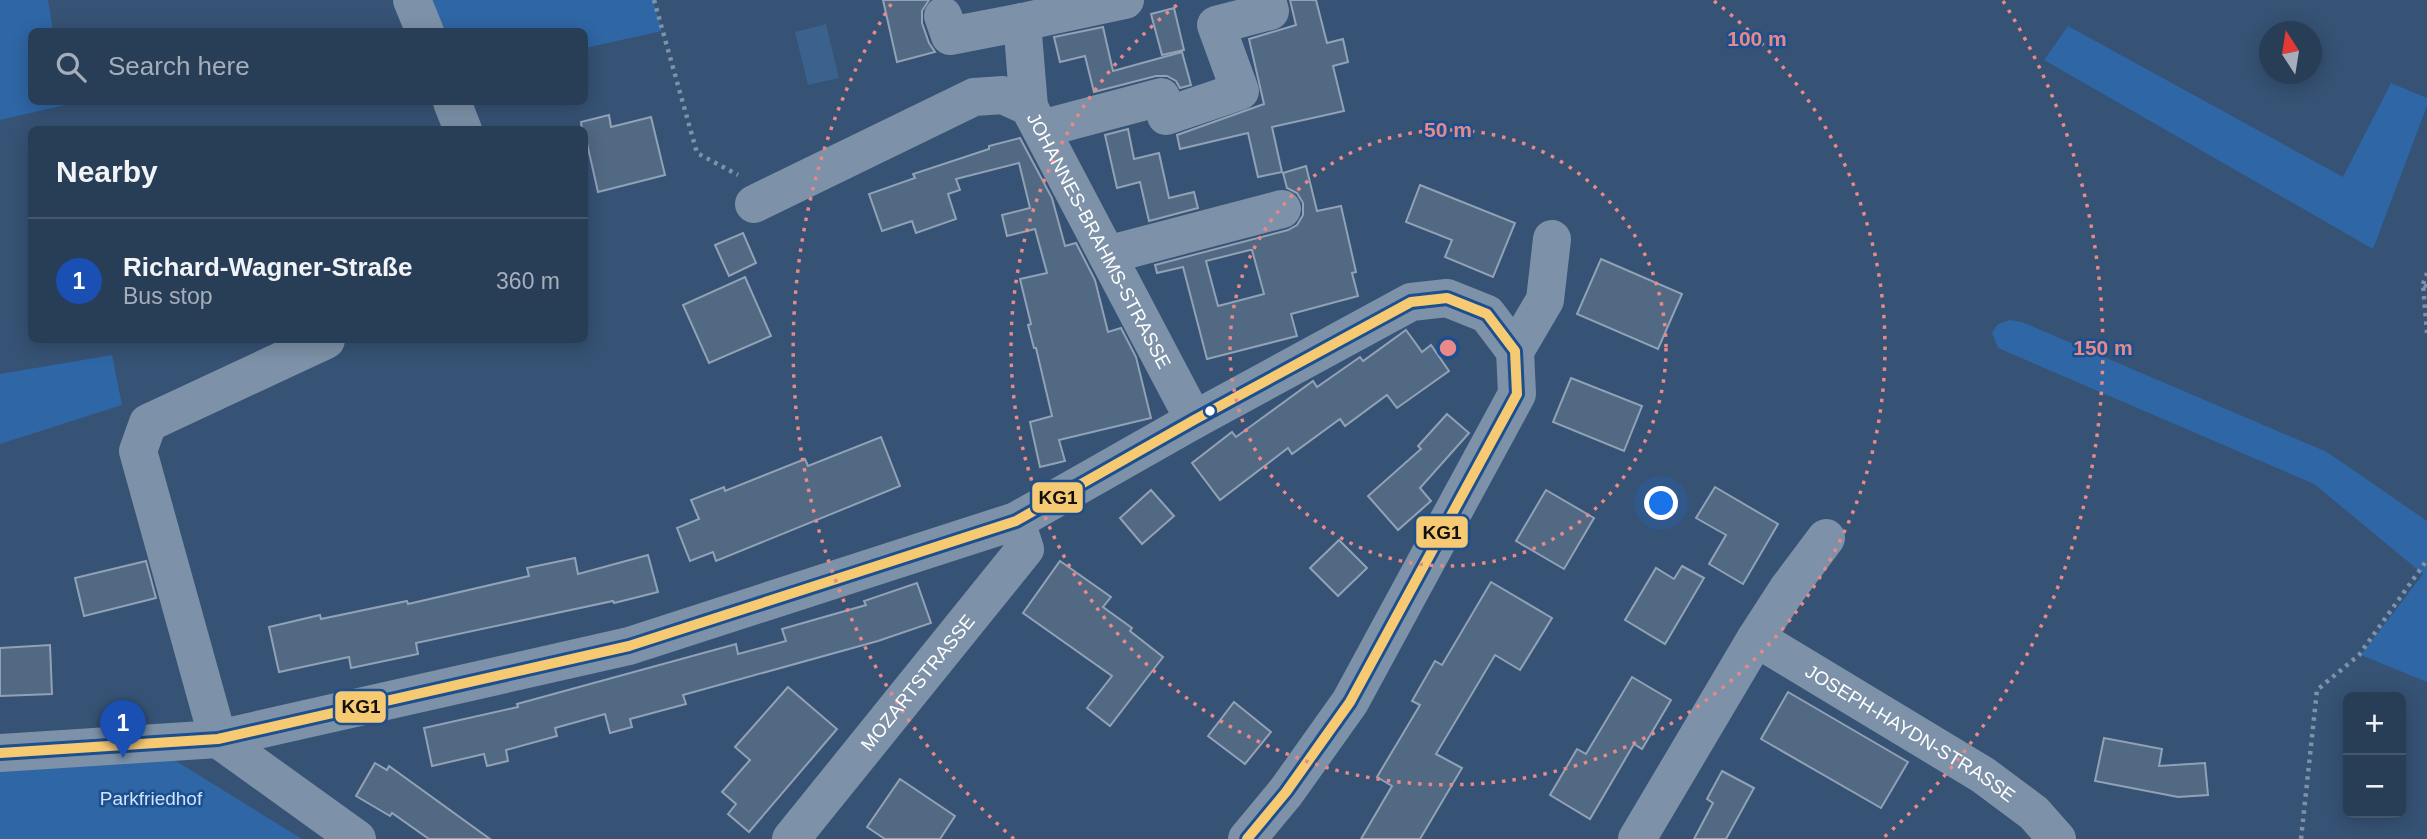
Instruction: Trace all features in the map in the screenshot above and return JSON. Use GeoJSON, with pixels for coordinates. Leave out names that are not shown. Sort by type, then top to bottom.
{"type":"FeatureCollection","features":[{"type":"Feature","properties":{"kind":"street"},"geometry":{"type":"LineString","coordinates":[[412,0],[423,28]]}},
{"type":"Feature","properties":{"kind":"street"},"geometry":{"type":"LineString","coordinates":[[943,16],[950,36],[1125,0]]}},
{"type":"Feature","properties":{"kind":"street"},"geometry":{"type":"LineString","coordinates":[[1022,22],[1035,118],[1161,97],[1166,116],[1240,90],[1216,25],[1270,12],[1267,0]]}},
{"type":"Feature","properties":{"kind":"street","name":"JOHANNES-BRAHMS-STRASSE"},"geometry":{"type":"LineString","coordinates":[[764,199],[974,97],[1003,95],[1035,118],[1194,420]]}},
{"type":"Feature","properties":{"kind":"street"},"geometry":{"type":"LineString","coordinates":[[453,105],[461,126]]}},
{"type":"Feature","properties":{"kind":"street"},"geometry":{"type":"LineString","coordinates":[[1107,255],[1282,209]]}},
{"type":"Feature","properties":{"kind":"street"},"geometry":{"type":"LineString","coordinates":[[1247,839],[1286,792],[1350,702],[1517,394],[1515,351],[1545,300],[1552,239]]}},
{"type":"Feature","properties":{"kind":"street"},"geometry":{"type":"LineString","coordinates":[[0,753],[218,739],[629,646],[1016,522],[1194,420],[1412,302],[1447,298],[1487,314],[1515,351]]}},
{"type":"Feature","properties":{"kind":"street"},"geometry":{"type":"LineString","coordinates":[[320,343],[148,423],[138,451],[218,739],[357,839]]}},
{"type":"Feature","properties":{"kind":"street","name":"MOZARTSTRASSE"},"geometry":{"type":"LineString","coordinates":[[791,839],[1025,550],[1016,522]]}},
{"type":"Feature","properties":{"kind":"street"},"geometry":{"type":"LineString","coordinates":[[1637,839],[1756,638],[1787,590],[1826,538]]}},
{"type":"Feature","properties":{"kind":"street","name":"JOSEPH-HAYDN-STRASSE"},"geometry":{"type":"LineString","coordinates":[[1756,638],[1983,775],[2034,813],[2057,839]]}},
{"type":"Feature","properties":{"kind":"path"},"geometry":{"type":"LineString","coordinates":[[654,0],[696,153],[764,199]]}},
{"type":"Feature","properties":{"kind":"path"},"geometry":{"type":"LineString","coordinates":[[2427,273],[2427,333]]}},
{"type":"Feature","properties":{"kind":"path"},"geometry":{"type":"LineString","coordinates":[[2301,839],[2317,690],[2359,654],[2427,559]]}},
{"type":"Feature","properties":{"kind":"green space"},"geometry":{"type":"Polygon","coordinates":[[[0,0],[48,0],[53,28],[28,28],[28,105],[65,105],[0,120],[0,0]]]}},
{"type":"Feature","properties":{"kind":"green space"},"geometry":{"type":"Polygon","coordinates":[[[416,0],[653,0],[662,31],[588,47],[588,28],[428,28],[416,0]]]}},
{"type":"Feature","properties":{"kind":"green space"},"geometry":{"type":"Polygon","coordinates":[[[2068,26],[2343,177],[2391,83],[2427,98],[2427,106],[2373,249],[2044,60],[2068,26]]]}},
{"type":"Feature","properties":{"kind":"green space"},"geometry":{"type":"Polygon","coordinates":[[[2010,320],[2022,322],[2327,452],[2427,521],[2427,682],[2361,655],[2423,574],[2314,484],[1998,348],[1992,333],[1998,324],[2010,320]]]}},
{"type":"Feature","properties":{"kind":"green space"},"geometry":{"type":"Polygon","coordinates":[[[112,355],[122,405],[0,444],[0,374],[112,355]]]}},
{"type":"Feature","properties":{"kind":"green space","name":"Parkfriedhof"},"geometry":{"type":"Polygon","coordinates":[[[168,756],[302,839],[0,839],[0,767],[168,756]]]}},
{"type":"Feature","properties":{"kind":"shaded area"},"geometry":{"type":"Polygon","coordinates":[[[826,24],[839,78],[808,85],[795,32],[826,24]]]}},
{"type":"Feature","properties":{"kind":"building"},"geometry":{"type":"Polygon","coordinates":[[[883,0],[929,0],[922,11],[922,23],[935,52],[897,62],[883,0]]]}},
{"type":"Feature","properties":{"kind":"building"},"geometry":{"type":"Polygon","coordinates":[[[1290,0],[1316,0],[1327,43],[1343,39],[1348,62],[1333,66],[1344,111],[1272,127],[1282,172],[1258,177],[1248,133],[1180,149],[1177,135],[1264,104],[1249,39],[1296,25],[1290,0]]]}},
{"type":"Feature","properties":{"kind":"building"},"geometry":{"type":"Polygon","coordinates":[[[1174,8],[1184,50],[1162,55],[1151,14],[1174,8]]]}},
{"type":"Feature","properties":{"kind":"building"},"geometry":{"type":"Polygon","coordinates":[[[1103,27],[1113,71],[1182,52],[1191,85],[1180,88],[1176,81],[1167,76],[1156,76],[1094,92],[1085,56],[1060,62],[1054,37],[1103,27]]]}},
{"type":"Feature","properties":{"kind":"building"},"geometry":{"type":"Polygon","coordinates":[[[609,115],[611,127],[651,117],[665,175],[598,192],[588,148],[588,126],[582,126],[581,122],[609,115]]]}},
{"type":"Feature","properties":{"kind":"building"},"geometry":{"type":"Polygon","coordinates":[[[1128,129],[1134,159],[1159,153],[1169,198],[1194,192],[1198,208],[1149,221],[1140,182],[1117,188],[1105,135],[1128,129]]]}},
{"type":"Feature","properties":{"kind":"building"},"geometry":{"type":"Polygon","coordinates":[[[1020,138],[1052,198],[1065,246],[1076,243],[1095,280],[1108,332],[1121,328],[1136,357],[1151,418],[1059,440],[1065,461],[1040,467],[1030,422],[1052,416],[1028,325],[1031,324],[1020,279],[1047,273],[1035,229],[1007,236],[1002,215],[1030,208],[1019,163],[956,179],[960,190],[948,194],[956,219],[916,233],[912,221],[882,231],[869,194],[915,178],[913,174],[989,149],[989,146],[1020,138]]]}},
{"type":"Feature","properties":{"kind":"building"},"geometry":{"type":"Polygon","coordinates":[[[1306,166],[1317,211],[1341,206],[1356,272],[1352,273],[1358,296],[1291,314],[1297,336],[1207,359],[1183,267],[1157,273],[1155,265],[1288,230],[1297,225],[1303,215],[1303,203],[1297,193],[1287,188],[1283,173],[1306,166]],[[1252,250],[1206,261],[1218,306],[1264,294],[1252,250]]]}},
{"type":"Feature","properties":{"kind":"building"},"geometry":{"type":"Polygon","coordinates":[[[1420,185],[1515,223],[1493,277],[1445,257],[1452,240],[1406,222],[1420,185]]]}},
{"type":"Feature","properties":{"kind":"building"},"geometry":{"type":"Polygon","coordinates":[[[743,233],[756,263],[729,276],[715,245],[743,233]]]}},
{"type":"Feature","properties":{"kind":"building"},"geometry":{"type":"Polygon","coordinates":[[[1601,259],[1682,294],[1658,349],[1577,314],[1601,259]]]}},
{"type":"Feature","properties":{"kind":"building"},"geometry":{"type":"Polygon","coordinates":[[[745,277],[771,336],[709,363],[683,305],[745,277]]]}},
{"type":"Feature","properties":{"kind":"building"},"geometry":{"type":"Polygon","coordinates":[[[1406,330],[1422,352],[1431,345],[1449,371],[1397,408],[1387,395],[1345,426],[1340,419],[1292,454],[1288,448],[1220,500],[1192,463],[1232,432],[1236,437],[1313,381],[1317,387],[1360,357],[1363,361],[1406,330]]]}},
{"type":"Feature","properties":{"kind":"building"},"geometry":{"type":"Polygon","coordinates":[[[1571,378],[1642,406],[1624,451],[1553,422],[1571,378]]]}},
{"type":"Feature","properties":{"kind":"building"},"geometry":{"type":"Polygon","coordinates":[[[1447,414],[1469,433],[1420,488],[1431,501],[1398,530],[1368,496],[1421,449],[1418,446],[1447,414]]]}},
{"type":"Feature","properties":{"kind":"building"},"geometry":{"type":"Polygon","coordinates":[[[881,437],[900,486],[716,561],[713,552],[690,561],[677,528],[699,519],[691,500],[724,487],[725,491],[805,459],[808,466],[881,437]]]}},
{"type":"Feature","properties":{"kind":"building"},"geometry":{"type":"Polygon","coordinates":[[[1715,487],[1778,524],[1743,584],[1709,564],[1726,535],[1696,518],[1715,487]]]}},
{"type":"Feature","properties":{"kind":"building"},"geometry":{"type":"Polygon","coordinates":[[[1151,490],[1174,516],[1142,544],[1120,518],[1151,490]]]}},
{"type":"Feature","properties":{"kind":"building"},"geometry":{"type":"Polygon","coordinates":[[[1546,490],[1594,518],[1564,569],[1516,541],[1546,490]]]}},
{"type":"Feature","properties":{"kind":"building"},"geometry":{"type":"Polygon","coordinates":[[[1339,540],[1367,568],[1338,596],[1310,568],[1339,540]]]}},
{"type":"Feature","properties":{"kind":"building"},"geometry":{"type":"Polygon","coordinates":[[[648,555],[658,592],[416,643],[418,654],[351,668],[349,657],[279,672],[269,627],[320,615],[321,619],[407,601],[408,604],[529,576],[527,568],[575,558],[578,574],[648,555]]]}},
{"type":"Feature","properties":{"kind":"building"},"geometry":{"type":"Polygon","coordinates":[[[146,561],[156,598],[84,616],[75,578],[146,561]]]}},
{"type":"Feature","properties":{"kind":"building"},"geometry":{"type":"Polygon","coordinates":[[[1060,561],[1111,597],[1103,607],[1132,628],[1130,631],[1163,657],[1110,726],[1087,708],[1112,676],[1023,613],[1060,561]]]}},
{"type":"Feature","properties":{"kind":"building"},"geometry":{"type":"Polygon","coordinates":[[[1682,566],[1704,578],[1665,644],[1625,620],[1656,568],[1674,579],[1682,566]]]}},
{"type":"Feature","properties":{"kind":"building"},"geometry":{"type":"Polygon","coordinates":[[[1491,582],[1552,618],[1520,670],[1495,655],[1436,754],[1462,768],[1420,839],[1361,839],[1392,786],[1377,777],[1420,705],[1412,701],[1435,661],[1442,665],[1491,582]]]}},
{"type":"Feature","properties":{"kind":"building"},"geometry":{"type":"Polygon","coordinates":[[[917,583],[931,623],[878,641],[683,695],[686,704],[630,719],[632,727],[610,733],[605,714],[555,728],[557,736],[506,750],[508,761],[487,766],[484,754],[432,766],[424,728],[518,707],[517,704],[736,644],[738,654],[786,641],[782,629],[866,605],[864,601],[917,583]]]}},
{"type":"Feature","properties":{"kind":"building"},"geometry":{"type":"Polygon","coordinates":[[[50,645],[52,694],[0,696],[0,648],[50,645]]]}},
{"type":"Feature","properties":{"kind":"building"},"geometry":{"type":"Polygon","coordinates":[[[1632,677],[1671,700],[1642,749],[1634,744],[1590,819],[1550,795],[1577,749],[1586,754],[1632,677]]]}},
{"type":"Feature","properties":{"kind":"building"},"geometry":{"type":"Polygon","coordinates":[[[788,687],[837,729],[749,832],[728,814],[736,804],[722,792],[750,760],[735,747],[788,687]]]}},
{"type":"Feature","properties":{"kind":"building"},"geometry":{"type":"Polygon","coordinates":[[[1788,692],[1908,762],[1881,808],[1761,739],[1788,692]]]}},
{"type":"Feature","properties":{"kind":"building"},"geometry":{"type":"Polygon","coordinates":[[[1234,702],[1271,732],[1245,764],[1208,736],[1234,702]]]}},
{"type":"Feature","properties":{"kind":"building"},"geometry":{"type":"Polygon","coordinates":[[[2104,738],[2162,749],[2159,766],[2205,763],[2208,795],[2178,797],[2095,781],[2104,738]]]}},
{"type":"Feature","properties":{"kind":"building"},"geometry":{"type":"Polygon","coordinates":[[[375,763],[387,770],[389,766],[490,839],[429,839],[392,813],[390,816],[356,796],[375,763]]]}},
{"type":"Feature","properties":{"kind":"building"},"geometry":{"type":"Polygon","coordinates":[[[1722,771],[1754,788],[1726,839],[1694,839],[1713,803],[1707,799],[1722,771]]]}},
{"type":"Feature","properties":{"kind":"building"},"geometry":{"type":"Polygon","coordinates":[[[900,779],[955,816],[940,839],[885,839],[867,827],[900,779]]]}},
{"type":"Feature","properties":{"kind":"transit line","name":"KG1"},"geometry":{"type":"LineString","coordinates":[[0,753],[218,739],[629,646],[1016,521],[1411,302],[1447,298],[1487,314],[1515,351],[1517,394],[1350,702],[1286,792],[1247,839]]}},
{"type":"Feature","properties":{"kind":"place","name":"Richard-Wagner-Straße"},"geometry":{"type":"Point","coordinates":[123,758]}}]}
